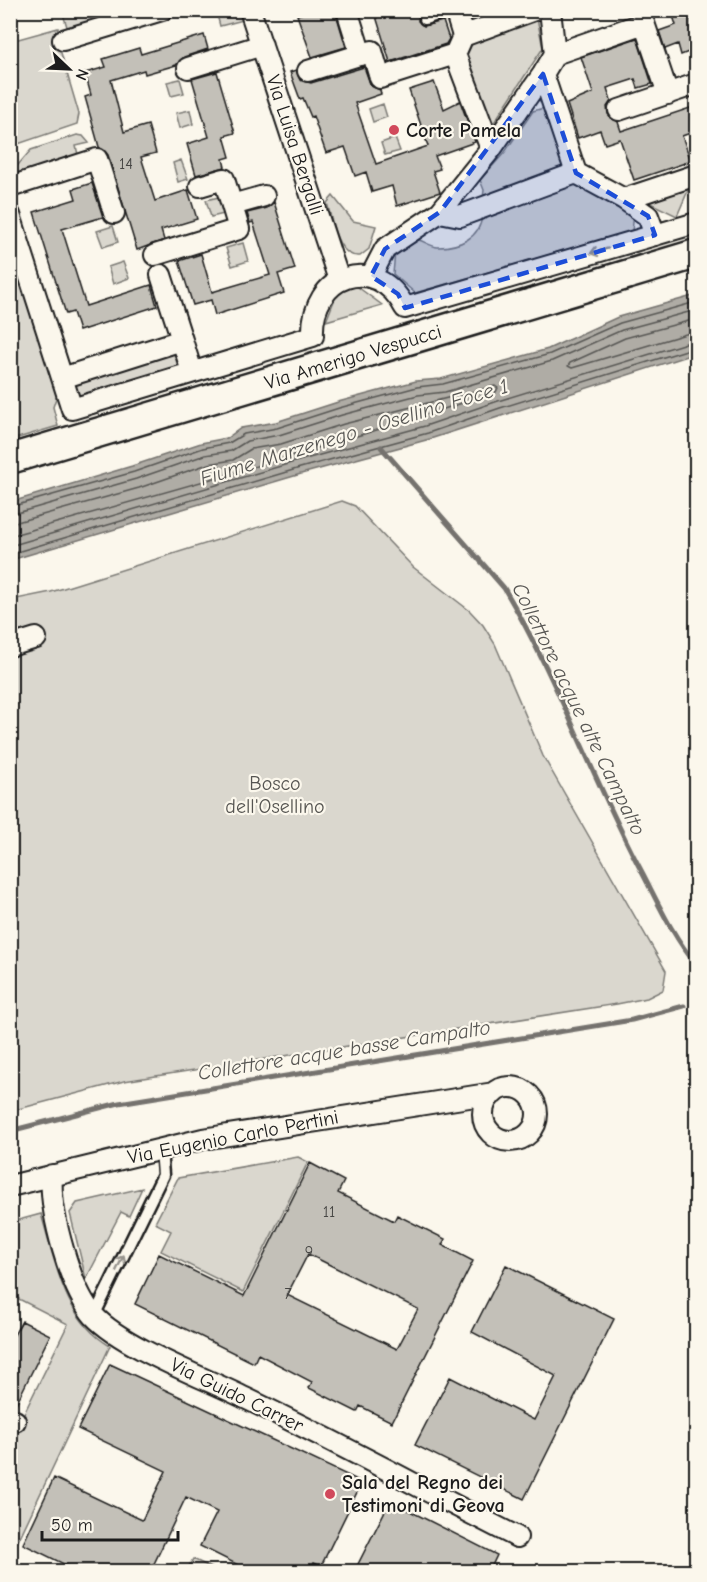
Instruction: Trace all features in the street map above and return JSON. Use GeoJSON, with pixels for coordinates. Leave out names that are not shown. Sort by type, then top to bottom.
{"type":"FeatureCollection","features":[{"type":"Feature","properties":{"kind":"main road","name":"Via Amerigo Vespucci"},"geometry":{"type":"LineString","coordinates":[[10,459],[696,254]]}},
{"type":"Feature","properties":{"kind":"street"},"geometry":{"type":"LineString","coordinates":[[63,40],[110,19],[162,10]]}},
{"type":"Feature","properties":{"kind":"street","name":"Via Luisa Bergalli"},"geometry":{"type":"LineString","coordinates":[[250,10],[339,280]]}},
{"type":"Feature","properties":{"kind":"street"},"geometry":{"type":"LineString","coordinates":[[347,10],[366,53],[381,78],[534,10]]}},
{"type":"Feature","properties":{"kind":"street"},"geometry":{"type":"LineString","coordinates":[[454,10],[459,45],[491,148]]}},
{"type":"Feature","properties":{"kind":"street"},"geometry":{"type":"LineString","coordinates":[[371,276],[385,249],[440,212],[491,148],[543,74],[555,54],[550,10]]}},
{"type":"Feature","properties":{"kind":"street"},"geometry":{"type":"LineString","coordinates":[[555,54],[644,23],[668,94]]}},
{"type":"Feature","properties":{"kind":"street"},"geometry":{"type":"LineString","coordinates":[[188,68],[261,45]]}},
{"type":"Feature","properties":{"kind":"street"},"geometry":{"type":"LineString","coordinates":[[309,71],[366,53]]}},
{"type":"Feature","properties":{"kind":"street"},"geometry":{"type":"LineString","coordinates":[[543,74],[576,173],[624,199],[648,216],[655,235]]}},
{"type":"Feature","properties":{"kind":"street"},"geometry":{"type":"LineString","coordinates":[[620,110],[696,84]]}},
{"type":"Feature","properties":{"kind":"street"},"geometry":{"type":"LineString","coordinates":[[10,187],[97,159],[114,213]]}},
{"type":"Feature","properties":{"kind":"street"},"geometry":{"type":"LineString","coordinates":[[440,212],[460,216],[576,173]]}},
{"type":"Feature","properties":{"kind":"street"},"geometry":{"type":"LineString","coordinates":[[624,199],[696,175]]}},
{"type":"Feature","properties":{"kind":"street"},"geometry":{"type":"LineString","coordinates":[[155,255],[240,232],[224,179],[200,186]]}},
{"type":"Feature","properties":{"kind":"street"},"geometry":{"type":"LineString","coordinates":[[232,205],[264,196]]}},
{"type":"Feature","properties":{"kind":"street"},"geometry":{"type":"LineString","coordinates":[[10,215],[72,409],[314,336],[312,319],[317,303],[326,290],[339,280],[355,275],[371,276],[386,283],[398,294],[405,308],[696,223]]}},
{"type":"Feature","properties":{"kind":"street"},"geometry":{"type":"LineString","coordinates":[[161,275],[192,372]]}},
{"type":"Feature","properties":{"kind":"street"},"geometry":{"type":"LineString","coordinates":[[62,378],[182,340]]}},
{"type":"Feature","properties":{"kind":"street"},"geometry":{"type":"LineString","coordinates":[[262,351],[275,380]]}},
{"type":"Feature","properties":{"kind":"street"},"geometry":{"type":"LineString","coordinates":[[10,646],[36,638]]}},
{"type":"Feature","properties":{"kind":"street"},"geometry":{"type":"LineString","coordinates":[[458,1099],[485,1122],[494,1135],[501,1139],[517,1140],[531,1132],[537,1118],[535,1102],[524,1090],[508,1087],[494,1093],[484,1106],[485,1122]]}},
{"type":"Feature","properties":{"kind":"street","name":"Via Eugenio Carlo Pertini"},"geometry":{"type":"LineString","coordinates":[[10,1186],[161,1149],[282,1124],[494,1093]]}},
{"type":"Feature","properties":{"kind":"street","name":"Via Guido Carrer"},"geometry":{"type":"LineString","coordinates":[[52,1175],[52,1198],[73,1283],[80,1299],[94,1316],[117,1336],[248,1399],[517,1537]]}},
{"type":"Feature","properties":{"kind":"lane"},"geometry":{"type":"LineString","coordinates":[[425,19],[454,10]]}},
{"type":"Feature","properties":{"kind":"lane"},"geometry":{"type":"LineString","coordinates":[[94,1316],[163,1175],[161,1149]]}},
{"type":"Feature","properties":{"kind":"highlighted area"},"geometry":{"type":"Polygon","coordinates":[[[543,74],[576,173],[648,216],[655,235],[405,308],[398,294],[371,276],[385,249],[440,212],[543,74]]]}},
{"type":"Feature","properties":{"kind":"green space"},"geometry":{"type":"Polygon","coordinates":[[[62,11],[101,11],[93,26],[69,33],[62,11]]]}},
{"type":"Feature","properties":{"kind":"green space"},"geometry":{"type":"Polygon","coordinates":[[[216,11],[240,11],[243,20],[220,26],[216,11]]]}},
{"type":"Feature","properties":{"kind":"green space"},"geometry":{"type":"Polygon","coordinates":[[[537,18],[543,48],[493,124],[486,120],[465,59],[473,42],[537,18]]]}},
{"type":"Feature","properties":{"kind":"green space"},"geometry":{"type":"Polygon","coordinates":[[[58,28],[59,46],[79,114],[77,124],[15,145],[16,135],[11,117],[11,41],[58,28]]]}},
{"type":"Feature","properties":{"kind":"green space"},"geometry":{"type":"Polygon","coordinates":[[[180,79],[184,93],[171,96],[167,82],[180,79]]]}},
{"type":"Feature","properties":{"kind":"green space"},"geometry":{"type":"Polygon","coordinates":[[[383,104],[387,117],[373,122],[369,109],[383,104]]]}},
{"type":"Feature","properties":{"kind":"green space"},"geometry":{"type":"Polygon","coordinates":[[[548,107],[565,168],[483,198],[484,190],[480,180],[505,152],[533,111],[548,107]]]}},
{"type":"Feature","properties":{"kind":"green space"},"geometry":{"type":"Polygon","coordinates":[[[190,110],[193,124],[180,128],[176,113],[190,110]]]}},
{"type":"Feature","properties":{"kind":"green space"},"geometry":{"type":"Polygon","coordinates":[[[77,135],[83,136],[89,143],[76,146],[79,159],[11,180],[11,173],[31,150],[77,135]]]}},
{"type":"Feature","properties":{"kind":"green space"},"geometry":{"type":"Polygon","coordinates":[[[395,138],[400,151],[385,155],[381,143],[395,138]]]}},
{"type":"Feature","properties":{"kind":"green space"},"geometry":{"type":"Polygon","coordinates":[[[181,160],[188,179],[178,182],[173,163],[181,160]]]}},
{"type":"Feature","properties":{"kind":"green space"},"geometry":{"type":"Polygon","coordinates":[[[576,182],[634,214],[632,231],[415,293],[393,274],[395,252],[419,240],[438,247],[461,243],[477,230],[482,216],[576,182]]]}},
{"type":"Feature","properties":{"kind":"green space"},"geometry":{"type":"Polygon","coordinates":[[[690,186],[677,216],[644,200],[690,186]]]}},
{"type":"Feature","properties":{"kind":"green space"},"geometry":{"type":"Polygon","coordinates":[[[333,196],[353,221],[376,226],[369,249],[360,256],[346,251],[337,237],[327,203],[333,196]]]}},
{"type":"Feature","properties":{"kind":"green space"},"geometry":{"type":"Polygon","coordinates":[[[219,197],[224,214],[211,217],[206,200],[219,197]]]}},
{"type":"Feature","properties":{"kind":"green space"},"geometry":{"type":"Polygon","coordinates":[[[113,226],[118,242],[103,247],[97,231],[113,226]]]}},
{"type":"Feature","properties":{"kind":"green space"},"geometry":{"type":"Polygon","coordinates":[[[243,243],[248,261],[232,266],[226,248],[243,243]]]}},
{"type":"Feature","properties":{"kind":"green space"},"geometry":{"type":"Polygon","coordinates":[[[10,248],[57,395],[53,407],[58,426],[11,440],[10,248]]]}},
{"type":"Feature","properties":{"kind":"green space"},"geometry":{"type":"Polygon","coordinates":[[[123,262],[129,278],[113,284],[108,267],[123,262]]]}},
{"type":"Feature","properties":{"kind":"green space"},"geometry":{"type":"Polygon","coordinates":[[[355,285],[382,305],[326,321],[338,291],[355,285]]]}},
{"type":"Feature","properties":{"kind":"green space"},"geometry":{"type":"Polygon","coordinates":[[[172,348],[178,366],[77,399],[74,387],[79,379],[172,348]]]}},
{"type":"Feature","properties":{"kind":"green space","name":"Bosco dell'Osellino"},"geometry":{"type":"Polygon","coordinates":[[[342,501],[355,506],[413,567],[470,611],[483,625],[495,644],[543,756],[666,971],[663,990],[647,998],[617,1004],[124,1081],[11,1111],[11,600],[51,592],[342,501]]]}},
{"type":"Feature","properties":{"kind":"green space"},"geometry":{"type":"Polygon","coordinates":[[[298,1157],[308,1162],[243,1292],[161,1251],[171,1231],[155,1223],[178,1178],[298,1157]]]}},
{"type":"Feature","properties":{"kind":"green space"},"geometry":{"type":"Polygon","coordinates":[[[142,1188],[129,1216],[121,1212],[86,1279],[70,1213],[77,1203],[142,1188]]]}},
{"type":"Feature","properties":{"kind":"green space"},"geometry":{"type":"Polygon","coordinates":[[[41,1214],[57,1270],[71,1305],[94,1334],[110,1346],[11,1556],[10,1442],[68,1324],[11,1295],[11,1222],[41,1214]]]}},
{"type":"Feature","properties":{"kind":"green space"},"geometry":{"type":"Polygon","coordinates":[[[193,1559],[214,1569],[213,1571],[186,1571],[193,1559]]]}},
{"type":"Feature","properties":{"kind":"water","name":"Fiume Marzenego - Osellino Foce 1"},"geometry":{"type":"Polygon","coordinates":[[[696,295],[696,353],[430,439],[301,474],[11,560],[11,502],[201,443],[227,438],[241,428],[276,422],[416,381],[441,379],[548,349],[618,317],[696,295]]]}},
{"type":"Feature","properties":{"kind":"building"},"geometry":{"type":"Polygon","coordinates":[[[313,10],[335,10],[346,47],[312,57],[297,15],[313,10]]]}},
{"type":"Feature","properties":{"kind":"building"},"geometry":{"type":"Polygon","coordinates":[[[382,10],[420,10],[418,21],[424,26],[443,21],[449,39],[446,44],[390,62],[375,13],[382,10]]]}},
{"type":"Feature","properties":{"kind":"building"},"geometry":{"type":"Polygon","coordinates":[[[671,10],[696,10],[696,49],[681,55],[678,44],[665,49],[659,31],[676,25],[671,10]]]}},
{"type":"Feature","properties":{"kind":"building"},"geometry":{"type":"Polygon","coordinates":[[[204,35],[208,49],[184,57],[176,65],[145,74],[144,70],[111,80],[124,132],[148,125],[156,153],[141,157],[155,201],[188,190],[197,219],[161,230],[164,240],[137,250],[108,155],[99,147],[85,97],[91,95],[85,73],[106,67],[103,59],[139,48],[141,54],[204,35]]]}},
{"type":"Feature","properties":{"kind":"building"},"geometry":{"type":"Polygon","coordinates":[[[637,38],[652,84],[638,88],[635,79],[607,88],[611,101],[607,107],[608,114],[618,122],[621,131],[696,106],[696,131],[682,136],[691,161],[634,180],[620,139],[605,144],[600,130],[578,138],[567,104],[593,93],[581,57],[637,38]]]}},
{"type":"Feature","properties":{"kind":"building"},"geometry":{"type":"Polygon","coordinates":[[[364,67],[371,86],[380,90],[381,94],[355,103],[376,164],[428,146],[409,90],[434,82],[444,109],[460,101],[475,142],[435,156],[440,169],[433,171],[440,192],[397,206],[392,186],[372,192],[366,172],[355,176],[345,147],[326,153],[313,116],[311,117],[303,98],[300,99],[290,72],[296,70],[300,80],[311,83],[364,67]]]}},
{"type":"Feature","properties":{"kind":"building"},"geometry":{"type":"Polygon","coordinates":[[[217,72],[235,133],[224,136],[230,157],[223,159],[225,167],[196,175],[187,144],[209,137],[192,79],[217,72]]]}},
{"type":"Feature","properties":{"kind":"building"},"geometry":{"type":"Polygon","coordinates":[[[92,183],[103,217],[62,229],[86,306],[151,285],[157,306],[79,331],[73,312],[66,314],[34,212],[76,199],[73,189],[92,183]]]}},
{"type":"Feature","properties":{"kind":"building"},"geometry":{"type":"Polygon","coordinates":[[[274,202],[295,269],[278,274],[284,293],[215,315],[211,300],[193,305],[179,261],[201,254],[212,292],[270,275],[253,222],[250,223],[247,213],[267,208],[274,202]]]}},
{"type":"Feature","properties":{"kind":"building"},"geometry":{"type":"Polygon","coordinates":[[[310,1163],[344,1181],[338,1193],[394,1221],[397,1215],[445,1239],[442,1245],[473,1261],[392,1422],[360,1406],[357,1412],[309,1388],[312,1382],[258,1354],[254,1363],[135,1304],[159,1254],[244,1296],[310,1163]],[[308,1254],[287,1295],[397,1349],[418,1309],[308,1254]]]}},
{"type":"Feature","properties":{"kind":"building"},"geometry":{"type":"Polygon","coordinates":[[[506,1265],[614,1319],[524,1499],[415,1445],[450,1377],[534,1420],[556,1376],[472,1332],[506,1265]]]}},
{"type":"Feature","properties":{"kind":"building"},"geometry":{"type":"Polygon","coordinates":[[[22,1321],[50,1335],[14,1408],[10,1407],[10,1342],[22,1321]]]}},
{"type":"Feature","properties":{"kind":"building"},"geometry":{"type":"Polygon","coordinates":[[[110,1364],[362,1482],[321,1566],[314,1563],[310,1572],[252,1572],[200,1546],[217,1512],[186,1497],[150,1572],[80,1572],[23,1544],[54,1478],[142,1520],[166,1471],[78,1429],[110,1364]]]}},
{"type":"Feature","properties":{"kind":"building"},"geometry":{"type":"Polygon","coordinates":[[[390,1501],[497,1555],[489,1572],[354,1572],[390,1501]]]}},
{"type":"Feature","properties":{"kind":"waterway","name":"Collettore acque alte Campalto"},"geometry":{"type":"LineString","coordinates":[[381,447],[504,588],[559,694],[625,839],[667,921],[696,964]]}},
{"type":"Feature","properties":{"kind":"waterway","name":"Collettore acque basse Campalto"},"geometry":{"type":"LineString","coordinates":[[10,1131],[119,1103],[632,1020],[684,1006]]}},
{"type":"Feature","properties":{"kind":"place","name":"Corte Pamela"},"geometry":{"type":"Point","coordinates":[394,130]}},
{"type":"Feature","properties":{"kind":"place","name":"Sala del Regno dei Testimoni di Geova"},"geometry":{"type":"Point","coordinates":[330,1494]}}]}
